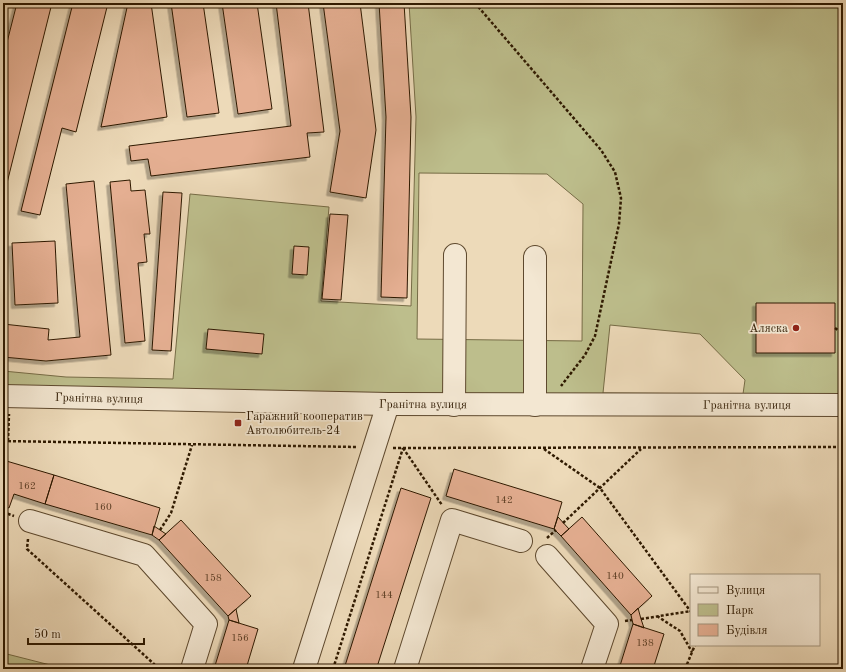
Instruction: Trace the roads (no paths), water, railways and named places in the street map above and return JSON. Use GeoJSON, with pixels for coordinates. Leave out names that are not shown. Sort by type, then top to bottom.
{"type":"FeatureCollection","features":[{"type":"Feature","properties":{"kind":"street"},"geometry":{"type":"LineString","coordinates":[[454,404],[455,256]]}},
{"type":"Feature","properties":{"kind":"street"},"geometry":{"type":"LineString","coordinates":[[534,257],[540,405]]}},
{"type":"Feature","properties":{"kind":"street","name":"Гранітна вулиця"},"geometry":{"type":"LineString","coordinates":[[3,396],[388,404],[843,405]]}},
{"type":"Feature","properties":{"kind":"street"},"geometry":{"type":"LineString","coordinates":[[304,669],[388,404]]}},
{"type":"Feature","properties":{"kind":"street"},"geometry":{"type":"LineString","coordinates":[[405,669],[452,520],[521,541]]}},
{"type":"Feature","properties":{"kind":"street"},"geometry":{"type":"LineString","coordinates":[[30,521],[144,555],[206,624],[192,669]]}},
{"type":"Feature","properties":{"kind":"street"},"geometry":{"type":"LineString","coordinates":[[547,556],[607,624],[592,669]]}},
{"type":"Feature","properties":{"kind":"place","name":"Аляска"},"geometry":{"type":"Point","coordinates":[796,328]}},
{"type":"Feature","properties":{"kind":"place","name":"Гаражний кооператив Автолюбитель-24"},"geometry":{"type":"Point","coordinates":[238,423]}}]}
